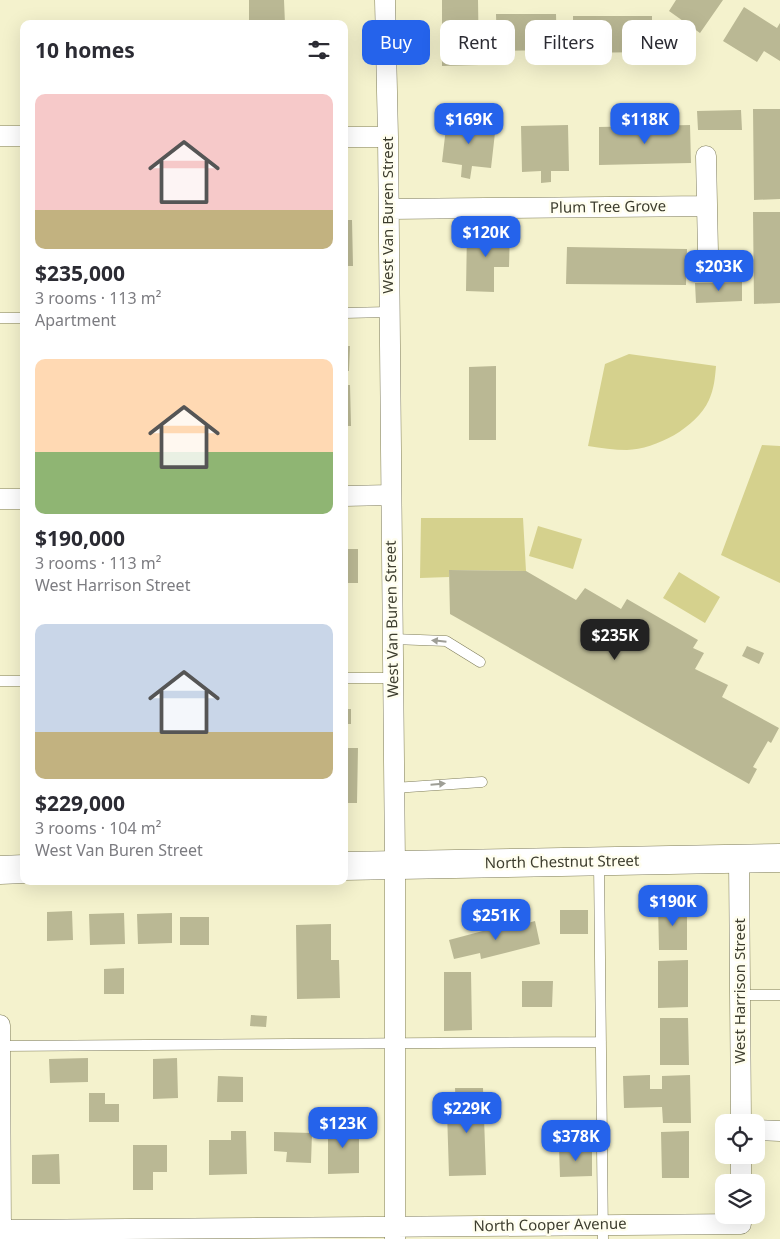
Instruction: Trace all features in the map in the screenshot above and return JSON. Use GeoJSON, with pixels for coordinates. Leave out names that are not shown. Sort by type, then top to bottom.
{"type":"FeatureCollection","features":[{"type":"Feature","properties":{"kind":"main road","name":"North Chestnut Street"},"geometry":{"type":"LineString","coordinates":[[348,866],[780,858]]}},
{"type":"Feature","properties":{"kind":"main road"},"geometry":{"type":"LineString","coordinates":[[0,870],[20,869]]}},
{"type":"Feature","properties":{"kind":"street","name":"West Van Buren Street"},"geometry":{"type":"LineString","coordinates":[[385,0],[389,209],[395,865],[395,1233]]}},
{"type":"Feature","properties":{"kind":"street"},"geometry":{"type":"LineString","coordinates":[[0,136],[20,136]]}},
{"type":"Feature","properties":{"kind":"street"},"geometry":{"type":"LineString","coordinates":[[348,137],[388,137]]}},
{"type":"Feature","properties":{"kind":"street"},"geometry":{"type":"LineString","coordinates":[[706,156],[708,253]]}},
{"type":"Feature","properties":{"kind":"street","name":"Plum Tree Grove"},"geometry":{"type":"LineString","coordinates":[[389,209],[707,206]]}},
{"type":"Feature","properties":{"kind":"street"},"geometry":{"type":"LineString","coordinates":[[348,496],[391,495]]}},
{"type":"Feature","properties":{"kind":"street"},"geometry":{"type":"LineString","coordinates":[[0,499],[20,499]]}},
{"type":"Feature","properties":{"kind":"street","name":"West Harrison Street"},"geometry":{"type":"LineString","coordinates":[[739,859],[741,1114]]}},
{"type":"Feature","properties":{"kind":"street"},"geometry":{"type":"LineString","coordinates":[[0,1025],[1,1233]]}},
{"type":"Feature","properties":{"kind":"street"},"geometry":{"type":"LineString","coordinates":[[765,1130],[780,1131]]}},
{"type":"Feature","properties":{"kind":"street","name":"North Cooper Avenue"},"geometry":{"type":"LineString","coordinates":[[1,1233],[603,1232],[741,1226]]}},
{"type":"Feature","properties":{"kind":"lane"},"geometry":{"type":"LineString","coordinates":[[348,313],[389,312]]}},
{"type":"Feature","properties":{"kind":"lane"},"geometry":{"type":"LineString","coordinates":[[0,318],[20,318]]}},
{"type":"Feature","properties":{"kind":"lane"},"geometry":{"type":"LineString","coordinates":[[393,640],[446,641],[480,662]]}},
{"type":"Feature","properties":{"kind":"lane"},"geometry":{"type":"LineString","coordinates":[[348,678],[393,678]]}},
{"type":"Feature","properties":{"kind":"lane"},"geometry":{"type":"LineString","coordinates":[[0,681],[20,681]]}},
{"type":"Feature","properties":{"kind":"lane"},"geometry":{"type":"LineString","coordinates":[[394,788],[482,782]]}},
{"type":"Feature","properties":{"kind":"lane"},"geometry":{"type":"LineString","coordinates":[[599,861],[603,1232]]}},
{"type":"Feature","properties":{"kind":"lane"},"geometry":{"type":"LineString","coordinates":[[740,995],[780,995]]}},
{"type":"Feature","properties":{"kind":"lane"},"geometry":{"type":"LineString","coordinates":[[0,1046],[601,1042]]}},
{"type":"Feature","properties":{"kind":"shaded area"},"geometry":{"type":"Polygon","coordinates":[[[629,354],[716,366],[715,379],[709,400],[703,410],[685,428],[650,446],[627,450],[588,446],[605,364],[629,354]]]}},
{"type":"Feature","properties":{"kind":"shaded area"},"geometry":{"type":"Polygon","coordinates":[[[762,445],[780,446],[780,583],[721,555],[762,445]]]}},
{"type":"Feature","properties":{"kind":"shaded area"},"geometry":{"type":"Polygon","coordinates":[[[421,518],[523,518],[526,571],[449,570],[449,577],[420,578],[421,518]]]}},
{"type":"Feature","properties":{"kind":"shaded area"},"geometry":{"type":"Polygon","coordinates":[[[538,526],[582,539],[573,569],[529,556],[538,526]]]}},
{"type":"Feature","properties":{"kind":"shaded area"},"geometry":{"type":"Polygon","coordinates":[[[679,572],[720,597],[705,623],[663,598],[679,572]]]}},
{"type":"Feature","properties":{"kind":"building"},"geometry":{"type":"Polygon","coordinates":[[[249,0],[284,0],[285,20],[249,20],[249,0]]]}},
{"type":"Feature","properties":{"kind":"building"},"geometry":{"type":"Polygon","coordinates":[[[442,0],[478,0],[478,20],[442,20],[442,0]]]}},
{"type":"Feature","properties":{"kind":"building"},"geometry":{"type":"Polygon","coordinates":[[[676,0],[723,0],[700,33],[696,30],[696,20],[682,20],[669,11],[676,0]]]}},
{"type":"Feature","properties":{"kind":"building"},"geometry":{"type":"Polygon","coordinates":[[[744,7],[777,28],[780,23],[780,61],[764,51],[757,62],[723,41],[744,7]]]}},
{"type":"Feature","properties":{"kind":"building"},"geometry":{"type":"Polygon","coordinates":[[[496,14],[556,14],[556,20],[525,20],[525,51],[515,51],[515,20],[496,20],[496,14]]]}},
{"type":"Feature","properties":{"kind":"building"},"geometry":{"type":"Polygon","coordinates":[[[573,16],[652,16],[652,20],[622,20],[622,52],[612,53],[612,20],[573,20],[573,16]]]}},
{"type":"Feature","properties":{"kind":"building"},"geometry":{"type":"Polygon","coordinates":[[[442,65],[479,65],[442,66],[442,65]]]}},
{"type":"Feature","properties":{"kind":"building"},"geometry":{"type":"Polygon","coordinates":[[[753,109],[780,109],[780,199],[754,200],[753,109]]]}},
{"type":"Feature","properties":{"kind":"building"},"geometry":{"type":"Polygon","coordinates":[[[741,110],[742,130],[698,130],[697,111],[741,110]]]}},
{"type":"Feature","properties":{"kind":"building"},"geometry":{"type":"Polygon","coordinates":[[[447,119],[496,124],[491,168],[472,166],[470,179],[461,177],[462,165],[442,162],[447,119]]]}},
{"type":"Feature","properties":{"kind":"building"},"geometry":{"type":"Polygon","coordinates":[[[568,125],[569,171],[551,171],[551,182],[541,183],[541,171],[522,172],[521,126],[568,125]]]}},
{"type":"Feature","properties":{"kind":"building"},"geometry":{"type":"Polygon","coordinates":[[[690,125],[691,163],[599,165],[599,127],[690,125]]]}},
{"type":"Feature","properties":{"kind":"building"},"geometry":{"type":"Polygon","coordinates":[[[753,212],[780,212],[780,303],[754,304],[753,212]]]}},
{"type":"Feature","properties":{"kind":"building"},"geometry":{"type":"Polygon","coordinates":[[[348,220],[352,220],[353,266],[348,266],[348,220]]]}},
{"type":"Feature","properties":{"kind":"building"},"geometry":{"type":"Polygon","coordinates":[[[467,230],[510,231],[509,267],[494,267],[494,292],[466,291],[467,230]]]}},
{"type":"Feature","properties":{"kind":"building"},"geometry":{"type":"Polygon","coordinates":[[[567,247],[687,249],[686,285],[566,284],[567,247]]]}},
{"type":"Feature","properties":{"kind":"building"},"geometry":{"type":"Polygon","coordinates":[[[742,282],[742,301],[696,303],[695,283],[742,282]]]}},
{"type":"Feature","properties":{"kind":"building"},"geometry":{"type":"Polygon","coordinates":[[[348,346],[350,346],[349,371],[348,346]]]}},
{"type":"Feature","properties":{"kind":"building"},"geometry":{"type":"Polygon","coordinates":[[[496,366],[496,440],[469,440],[469,367],[496,366]]]}},
{"type":"Feature","properties":{"kind":"building"},"geometry":{"type":"Polygon","coordinates":[[[348,385],[350,385],[351,426],[348,426],[348,385]]]}},
{"type":"Feature","properties":{"kind":"building"},"geometry":{"type":"Polygon","coordinates":[[[348,549],[358,549],[358,583],[348,583],[348,549]]]}},
{"type":"Feature","properties":{"kind":"building"},"geometry":{"type":"Polygon","coordinates":[[[449,570],[526,571],[576,600],[585,588],[621,609],[627,599],[698,640],[693,648],[704,653],[695,669],[728,685],[722,697],[779,728],[771,743],[768,741],[753,767],[757,769],[749,784],[450,614],[449,570]]]}},
{"type":"Feature","properties":{"kind":"building"},"geometry":{"type":"Polygon","coordinates":[[[747,646],[764,653],[759,664],[742,656],[747,646]]]}},
{"type":"Feature","properties":{"kind":"building"},"geometry":{"type":"Polygon","coordinates":[[[348,709],[351,709],[351,724],[348,724],[348,709]]]}},
{"type":"Feature","properties":{"kind":"building"},"geometry":{"type":"Polygon","coordinates":[[[348,748],[358,748],[357,803],[348,803],[348,748]]]}},
{"type":"Feature","properties":{"kind":"building"},"geometry":{"type":"Polygon","coordinates":[[[687,904],[687,950],[659,950],[658,905],[687,904]]]}},
{"type":"Feature","properties":{"kind":"building"},"geometry":{"type":"Polygon","coordinates":[[[560,910],[588,910],[588,934],[560,934],[560,910]]]}},
{"type":"Feature","properties":{"kind":"building"},"geometry":{"type":"Polygon","coordinates":[[[72,911],[73,940],[47,941],[47,912],[72,911]]]}},
{"type":"Feature","properties":{"kind":"building"},"geometry":{"type":"Polygon","coordinates":[[[124,913],[125,944],[90,945],[89,914],[124,913]]]}},
{"type":"Feature","properties":{"kind":"building"},"geometry":{"type":"Polygon","coordinates":[[[172,913],[172,943],[138,944],[137,914],[172,913]]]}},
{"type":"Feature","properties":{"kind":"building"},"geometry":{"type":"Polygon","coordinates":[[[180,917],[209,917],[209,945],[180,945],[180,917]]]}},
{"type":"Feature","properties":{"kind":"building"},"geometry":{"type":"Polygon","coordinates":[[[535,921],[540,944],[481,959],[480,953],[454,959],[449,940],[509,924],[509,928],[535,921]]]}},
{"type":"Feature","properties":{"kind":"building"},"geometry":{"type":"Polygon","coordinates":[[[331,924],[331,960],[339,960],[340,998],[297,999],[296,925],[331,924]]]}},
{"type":"Feature","properties":{"kind":"building"},"geometry":{"type":"Polygon","coordinates":[[[688,960],[688,1007],[658,1008],[658,961],[688,960]]]}},
{"type":"Feature","properties":{"kind":"building"},"geometry":{"type":"Polygon","coordinates":[[[124,968],[124,994],[104,994],[104,969],[124,968]]]}},
{"type":"Feature","properties":{"kind":"building"},"geometry":{"type":"Polygon","coordinates":[[[444,972],[471,972],[472,1030],[444,1031],[444,972]]]}},
{"type":"Feature","properties":{"kind":"building"},"geometry":{"type":"Polygon","coordinates":[[[522,981],[553,981],[552,1007],[522,1007],[522,981]]]}},
{"type":"Feature","properties":{"kind":"building"},"geometry":{"type":"Polygon","coordinates":[[[251,1015],[267,1016],[266,1027],[250,1026],[251,1015]]]}},
{"type":"Feature","properties":{"kind":"building"},"geometry":{"type":"Polygon","coordinates":[[[660,1018],[688,1018],[689,1065],[660,1065],[660,1018]]]}},
{"type":"Feature","properties":{"kind":"building"},"geometry":{"type":"Polygon","coordinates":[[[88,1058],[88,1082],[50,1083],[49,1059],[88,1058]]]}},
{"type":"Feature","properties":{"kind":"building"},"geometry":{"type":"Polygon","coordinates":[[[177,1058],[178,1098],[153,1099],[153,1059],[177,1058]]]}},
{"type":"Feature","properties":{"kind":"building"},"geometry":{"type":"Polygon","coordinates":[[[650,1075],[650,1089],[662,1089],[662,1076],[690,1075],[691,1123],[663,1123],[662,1107],[624,1108],[623,1076],[650,1075]]]}},
{"type":"Feature","properties":{"kind":"building"},"geometry":{"type":"Polygon","coordinates":[[[218,1076],[243,1077],[243,1102],[217,1102],[218,1076]]]}},
{"type":"Feature","properties":{"kind":"building"},"geometry":{"type":"Polygon","coordinates":[[[455,1088],[483,1088],[486,1175],[449,1176],[447,1111],[456,1110],[455,1088]]]}},
{"type":"Feature","properties":{"kind":"building"},"geometry":{"type":"Polygon","coordinates":[[[89,1093],[105,1093],[105,1104],[119,1104],[119,1122],[89,1122],[89,1093]]]}},
{"type":"Feature","properties":{"kind":"building"},"geometry":{"type":"Polygon","coordinates":[[[328,1125],[359,1125],[359,1173],[328,1174],[328,1125]]]}},
{"type":"Feature","properties":{"kind":"building"},"geometry":{"type":"Polygon","coordinates":[[[231,1131],[246,1131],[247,1174],[209,1175],[209,1140],[231,1140],[231,1131]]]}},
{"type":"Feature","properties":{"kind":"building"},"geometry":{"type":"Polygon","coordinates":[[[689,1131],[689,1178],[662,1178],[661,1132],[689,1131]]]}},
{"type":"Feature","properties":{"kind":"building"},"geometry":{"type":"Polygon","coordinates":[[[274,1132],[312,1133],[311,1163],[286,1162],[287,1152],[274,1151],[274,1132]]]}},
{"type":"Feature","properties":{"kind":"building"},"geometry":{"type":"Polygon","coordinates":[[[133,1145],[167,1145],[167,1172],[153,1172],[153,1190],[133,1190],[133,1145]]]}},
{"type":"Feature","properties":{"kind":"building"},"geometry":{"type":"Polygon","coordinates":[[[559,1147],[592,1147],[592,1176],[560,1177],[559,1147]]]}},
{"type":"Feature","properties":{"kind":"building"},"geometry":{"type":"Polygon","coordinates":[[[59,1154],[60,1184],[32,1184],[32,1155],[59,1154]]]}}]}
